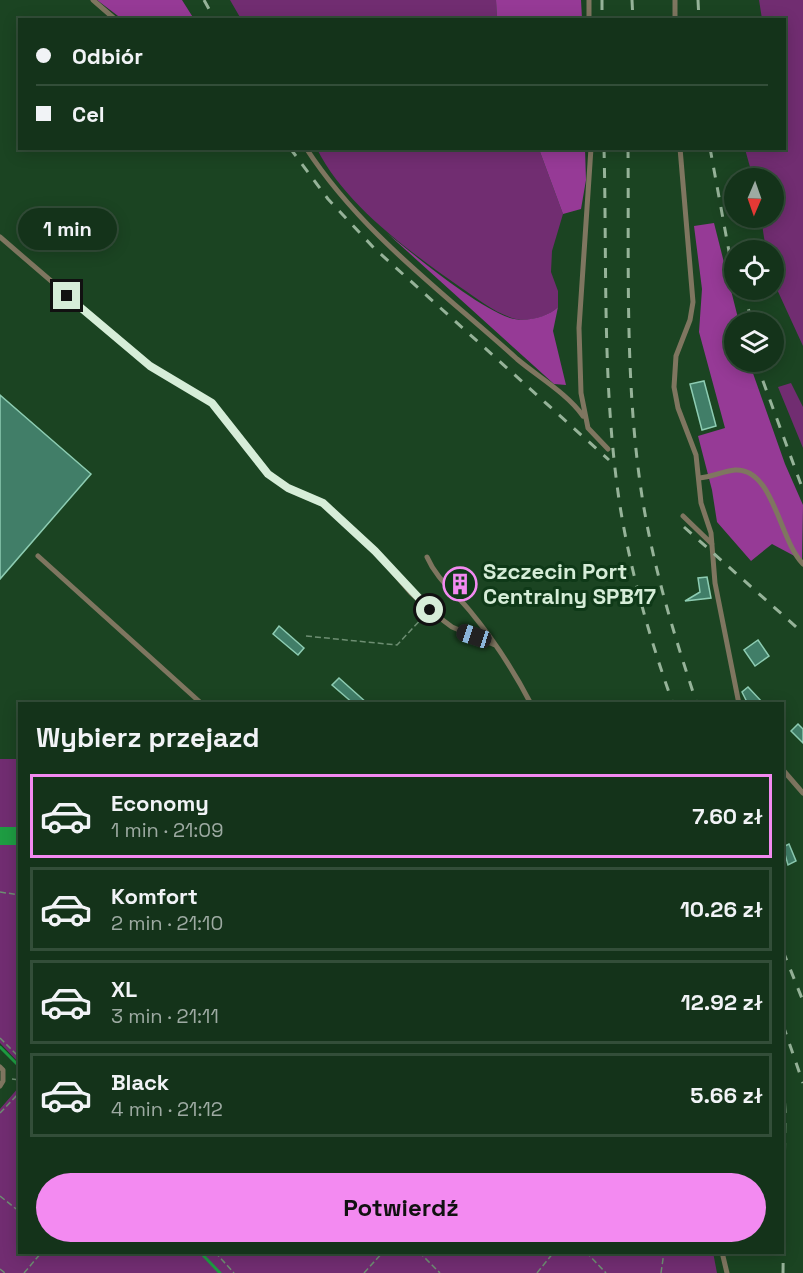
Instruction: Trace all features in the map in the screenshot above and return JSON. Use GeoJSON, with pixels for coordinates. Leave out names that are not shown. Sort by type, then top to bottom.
{"type":"FeatureCollection","features":[{"type":"Feature","properties":{"kind":"lane"},"geometry":{"type":"LineString","coordinates":[[93,0],[114,18]]}},
{"type":"Feature","properties":{"kind":"lane"},"geometry":{"type":"LineString","coordinates":[[589,0],[589,18]]}},
{"type":"Feature","properties":{"kind":"lane"},"geometry":{"type":"LineString","coordinates":[[675,0],[675,18]]}},
{"type":"Feature","properties":{"kind":"lane"},"geometry":{"type":"LineString","coordinates":[[307,150],[322,172],[366,226],[540,379],[574,404],[591,433],[608,449]]}},
{"type":"Feature","properties":{"kind":"lane"},"geometry":{"type":"LineString","coordinates":[[583,416],[579,334],[591,150]]}},
{"type":"Feature","properties":{"kind":"lane"},"geometry":{"type":"LineString","coordinates":[[680,150],[693,302],[690,320],[676,356],[673,377],[678,408],[694,445],[701,503],[712,545],[715,583],[739,702]]}},
{"type":"Feature","properties":{"kind":"lane"},"geometry":{"type":"LineString","coordinates":[[0,237],[150,366],[212,403],[268,474],[288,488],[323,503],[375,551],[430,610],[452,627],[495,645]]}},
{"type":"Feature","properties":{"kind":"lane"},"geometry":{"type":"LineString","coordinates":[[699,478],[735,470],[754,475],[768,491],[788,545],[803,564]]}},
{"type":"Feature","properties":{"kind":"lane"},"geometry":{"type":"LineString","coordinates":[[682,516],[712,545]]}},
{"type":"Feature","properties":{"kind":"lane"},"geometry":{"type":"LineString","coordinates":[[38,556],[200,702]]}},
{"type":"Feature","properties":{"kind":"lane"},"geometry":{"type":"LineString","coordinates":[[427,557],[436,576],[472,613],[495,645],[530,702]]}},
{"type":"Feature","properties":{"kind":"lane"},"geometry":{"type":"LineString","coordinates":[[784,771],[803,793]]}},
{"type":"Feature","properties":{"kind":"lane"},"geometry":{"type":"LineString","coordinates":[[0,1066],[3,1070],[3,1081],[0,1086]]}},
{"type":"Feature","properties":{"kind":"lane"},"geometry":{"type":"LineString","coordinates":[[722,1254],[727,1273]]}},
{"type":"Feature","properties":{"kind":"path"},"geometry":{"type":"LineString","coordinates":[[306,636],[397,645],[430,610]]}},
{"type":"Feature","properties":{"kind":"path"},"geometry":{"type":"LineString","coordinates":[[0,892],[18,895]]}},
{"type":"Feature","properties":{"kind":"path"},"geometry":{"type":"LineString","coordinates":[[0,1038],[18,1056]]}},
{"type":"Feature","properties":{"kind":"path"},"geometry":{"type":"LineString","coordinates":[[0,1113],[18,1094]]}},
{"type":"Feature","properties":{"kind":"path"},"geometry":{"type":"LineString","coordinates":[[0,1196],[18,1210]]}},
{"type":"Feature","properties":{"kind":"path"},"geometry":{"type":"LineString","coordinates":[[24,1273],[40,1254]]}},
{"type":"Feature","properties":{"kind":"path"},"geometry":{"type":"LineString","coordinates":[[217,1254],[234,1273]]}},
{"type":"Feature","properties":{"kind":"path"},"geometry":{"type":"LineString","coordinates":[[364,1273],[381,1254]]}},
{"type":"Feature","properties":{"kind":"path"},"geometry":{"type":"LineString","coordinates":[[421,1254],[440,1273]]}},
{"type":"Feature","properties":{"kind":"path"},"geometry":{"type":"LineString","coordinates":[[537,1273],[553,1254]]}},
{"type":"Feature","properties":{"kind":"path"},"geometry":{"type":"LineString","coordinates":[[588,1254],[606,1273]]}},
{"type":"Feature","properties":{"kind":"path"},"geometry":{"type":"LineString","coordinates":[[661,1273],[664,1254]]}},
{"type":"Feature","properties":{"kind":"path"},"geometry":{"type":"LineString","coordinates":[[0,1269],[4,1273]]}},
{"type":"Feature","properties":{"kind":"shaded area"},"geometry":{"type":"Polygon","coordinates":[[[97,0],[182,0],[193,18],[121,18],[97,0]]]}},
{"type":"Feature","properties":{"kind":"shaded area"},"geometry":{"type":"Polygon","coordinates":[[[230,0],[496,0],[497,18],[240,18],[230,0]]]}},
{"type":"Feature","properties":{"kind":"shaded area"},"geometry":{"type":"Polygon","coordinates":[[[496,0],[581,0],[582,18],[497,18],[496,0]]]}},
{"type":"Feature","properties":{"kind":"shaded area"},"geometry":{"type":"Polygon","coordinates":[[[759,0],[803,0],[803,346],[782,300],[784,300],[784,240],[764,240],[763,228],[784,228],[784,168],[750,168],[745,150],[786,150],[786,18],[762,18],[759,0]]]}},
{"type":"Feature","properties":{"kind":"shaded area"},"geometry":{"type":"Polygon","coordinates":[[[318,150],[539,150],[563,214],[552,251],[551,272],[558,291],[558,307],[543,316],[524,320],[505,315],[485,304],[420,259],[380,226],[361,208],[329,170],[318,150]]]}},
{"type":"Feature","properties":{"kind":"shaded area"},"geometry":{"type":"Polygon","coordinates":[[[539,150],[585,150],[586,180],[581,209],[563,214],[539,150]]]}},
{"type":"Feature","properties":{"kind":"shaded area"},"geometry":{"type":"Polygon","coordinates":[[[714,223],[724,263],[724,300],[733,300],[736,312],[724,312],[724,372],[753,372],[785,464],[803,505],[802,560],[772,544],[751,561],[717,522],[712,490],[698,436],[725,428],[699,332],[702,289],[694,226],[714,223]]]}},
{"type":"Feature","properties":{"kind":"shaded area"},"geometry":{"type":"Polygon","coordinates":[[[387,233],[463,292],[496,312],[522,320],[548,314],[558,307],[553,331],[566,385],[554,384],[387,233]]]}},
{"type":"Feature","properties":{"kind":"shaded area"},"geometry":{"type":"Polygon","coordinates":[[[791,383],[803,407],[803,448],[778,387],[791,383]]]}},
{"type":"Feature","properties":{"kind":"shaded area"},"geometry":{"type":"Polygon","coordinates":[[[0,759],[18,759],[18,1062],[0,1043],[0,759]]]}},
{"type":"Feature","properties":{"kind":"shaded area"},"geometry":{"type":"Polygon","coordinates":[[[18,1088],[18,1254],[713,1254],[717,1273],[0,1273],[0,1109],[18,1088]]]}},
{"type":"Feature","properties":{"kind":"building"},"geometry":{"type":"Polygon","coordinates":[[[704,381],[716,426],[702,430],[690,384],[704,381]]]}},
{"type":"Feature","properties":{"kind":"building"},"geometry":{"type":"Polygon","coordinates":[[[0,395],[91,474],[0,579],[0,395]]]}},
{"type":"Feature","properties":{"kind":"building","name":"Szczecin Port Centralny SPB17"},"geometry":{"type":"Polygon","coordinates":[[[457,575],[467,583],[460,593],[450,580],[457,575]]]}},
{"type":"Feature","properties":{"kind":"building"},"geometry":{"type":"Polygon","coordinates":[[[707,577],[711,598],[685,601],[700,592],[698,578],[707,577]]]}},
{"type":"Feature","properties":{"kind":"building"},"geometry":{"type":"Polygon","coordinates":[[[279,626],[304,648],[298,655],[273,634],[279,626]]]}},
{"type":"Feature","properties":{"kind":"building"},"geometry":{"type":"Polygon","coordinates":[[[758,640],[769,656],[755,666],[744,650],[758,640]]]}},
{"type":"Feature","properties":{"kind":"building"},"geometry":{"type":"Polygon","coordinates":[[[339,678],[366,702],[352,702],[332,685],[339,678]]]}},
{"type":"Feature","properties":{"kind":"building"},"geometry":{"type":"Polygon","coordinates":[[[748,687],[762,702],[747,702],[742,692],[748,687]]]}},
{"type":"Feature","properties":{"kind":"building"},"geometry":{"type":"Polygon","coordinates":[[[798,724],[803,729],[803,743],[791,731],[798,724]]]}},
{"type":"Feature","properties":{"kind":"building"},"geometry":{"type":"Polygon","coordinates":[[[789,844],[796,861],[788,865],[784,851],[784,846],[789,844]]]}},
{"type":"Feature","properties":{"kind":"waterway"},"geometry":{"type":"LineString","coordinates":[[0,836],[18,836]]}},
{"type":"Feature","properties":{"kind":"waterway"},"geometry":{"type":"LineString","coordinates":[[0,1047],[18,1065]]}},
{"type":"Feature","properties":{"kind":"waterway"},"geometry":{"type":"LineString","coordinates":[[202,1254],[220,1273]]}},
{"type":"Feature","properties":{"kind":"railway"},"geometry":{"type":"LineString","coordinates":[[204,0],[214,18]]}},
{"type":"Feature","properties":{"kind":"railway"},"geometry":{"type":"LineString","coordinates":[[602,0],[602,18]]}},
{"type":"Feature","properties":{"kind":"railway"},"geometry":{"type":"LineString","coordinates":[[632,0],[633,18]]}},
{"type":"Feature","properties":{"kind":"railway"},"geometry":{"type":"LineString","coordinates":[[698,0],[699,18]]}},
{"type":"Feature","properties":{"kind":"railway"},"geometry":{"type":"LineString","coordinates":[[291,150],[328,199],[374,248],[609,460]]}},
{"type":"Feature","properties":{"kind":"railway"},"geometry":{"type":"LineString","coordinates":[[604,150],[606,328],[614,462],[624,531],[636,581],[649,631],[672,702]]}},
{"type":"Feature","properties":{"kind":"railway"},"geometry":{"type":"LineString","coordinates":[[628,150],[630,353],[639,475],[662,591],[696,702]]}},
{"type":"Feature","properties":{"kind":"railway"},"geometry":{"type":"LineString","coordinates":[[710,150],[727,240]]}},
{"type":"Feature","properties":{"kind":"railway"},"geometry":{"type":"LineString","coordinates":[[746,300],[749,312]]}},
{"type":"Feature","properties":{"kind":"railway"},"geometry":{"type":"LineString","coordinates":[[760,372],[803,490]]}},
{"type":"Feature","properties":{"kind":"railway"},"geometry":{"type":"LineString","coordinates":[[684,527],[803,633]]}},
{"type":"Feature","properties":{"kind":"railway"},"geometry":{"type":"LineString","coordinates":[[784,954],[803,1001]]}},
{"type":"Feature","properties":{"kind":"railway"},"geometry":{"type":"LineString","coordinates":[[784,1028],[803,1083]]}},
{"type":"Feature","properties":{"kind":"railway"},"geometry":{"type":"LineString","coordinates":[[784,1092],[784,1192]]}},
{"type":"Feature","properties":{"kind":"railway"},"geometry":{"type":"LineString","coordinates":[[783,1254],[783,1273]]}},
{"type":"Feature","properties":{"kind":"place","name":"Szczecin Port Centralny SPB17"},"geometry":{"type":"Point","coordinates":[460,584]}},
{"type":"Feature","properties":{"kind":"route"},"geometry":{"type":"LineString","coordinates":[[67,296],[164,377],[212,403],[268,474],[288,488],[323,503],[344,525],[375,551],[411,593],[430,610]]}}]}
